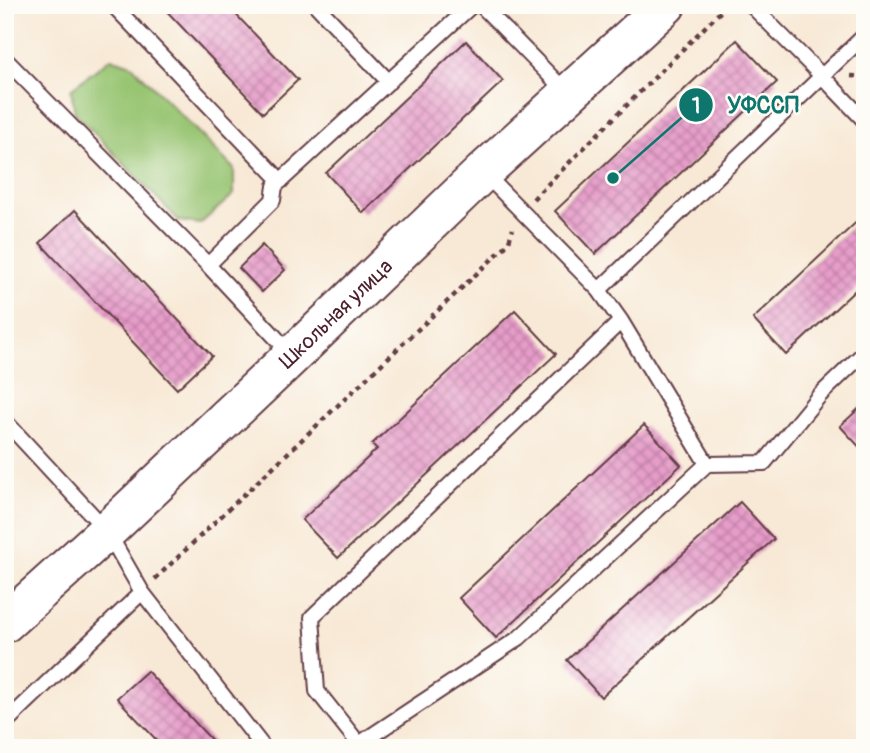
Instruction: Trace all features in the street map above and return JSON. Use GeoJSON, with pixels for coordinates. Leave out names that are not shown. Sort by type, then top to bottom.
{"type":"FeatureCollection","features":[{"type":"Feature","properties":{"kind":"street","name":"Школьная улица"},"geometry":{"type":"LineString","coordinates":[[5,623],[107,531],[483,172],[666,5]]}},
{"type":"Feature","properties":{"kind":"lane"},"geometry":{"type":"LineString","coordinates":[[113,5],[281,181]]}},
{"type":"Feature","properties":{"kind":"lane"},"geometry":{"type":"LineString","coordinates":[[316,5],[390,82]]}},
{"type":"Feature","properties":{"kind":"lane"},"geometry":{"type":"LineString","coordinates":[[208,265],[273,200],[275,186],[472,5]]}},
{"type":"Feature","properties":{"kind":"lane"},"geometry":{"type":"LineString","coordinates":[[481,5],[568,94]]}},
{"type":"Feature","properties":{"kind":"lane"},"geometry":{"type":"LineString","coordinates":[[751,5],[865,121]]}},
{"type":"Feature","properties":{"kind":"lane"},"geometry":{"type":"LineString","coordinates":[[599,290],[865,35]]}},
{"type":"Feature","properties":{"kind":"lane"},"geometry":{"type":"LineString","coordinates":[[5,59],[208,265],[292,356]]}},
{"type":"Feature","properties":{"kind":"lane"},"geometry":{"type":"LineString","coordinates":[[483,172],[599,290],[621,321],[707,464]]}},
{"type":"Feature","properties":{"kind":"lane"},"geometry":{"type":"LineString","coordinates":[[621,321],[312,617],[317,691],[359,744],[519,638],[707,464],[764,463],[819,396],[865,352]]}},
{"type":"Feature","properties":{"kind":"lane"},"geometry":{"type":"LineString","coordinates":[[5,421],[107,531],[142,592],[264,748]]}},
{"type":"Feature","properties":{"kind":"lane"},"geometry":{"type":"LineString","coordinates":[[5,723],[142,592]]}},
{"type":"Feature","properties":{"kind":"path"},"geometry":{"type":"LineString","coordinates":[[142,592],[508,243],[521,211],[727,5]]}},
{"type":"Feature","properties":{"kind":"green space"},"geometry":{"type":"Polygon","coordinates":[[[111,58],[132,65],[234,169],[234,194],[200,224],[179,221],[75,113],[71,89],[111,58]]]}},
{"type":"Feature","properties":{"kind":"building"},"geometry":{"type":"Polygon","coordinates":[[[161,5],[227,5],[298,80],[263,113],[161,5]]]}},
{"type":"Feature","properties":{"kind":"building"},"geometry":{"type":"Polygon","coordinates":[[[737,40],[777,82],[595,254],[555,211],[737,40]]]}},
{"type":"Feature","properties":{"kind":"building"},"geometry":{"type":"Polygon","coordinates":[[[466,41],[503,81],[363,213],[326,173],[466,41]]]}},
{"type":"Feature","properties":{"kind":"building"},"geometry":{"type":"Polygon","coordinates":[[[75,210],[212,356],[177,389],[40,243],[75,210]]]}},
{"type":"Feature","properties":{"kind":"building"},"geometry":{"type":"Polygon","coordinates":[[[865,214],[865,281],[786,355],[753,319],[865,214]]]}},
{"type":"Feature","properties":{"kind":"building"},"geometry":{"type":"Polygon","coordinates":[[[262,245],[285,270],[262,292],[239,268],[262,245]]]}},
{"type":"Feature","properties":{"kind":"building"},"geometry":{"type":"Polygon","coordinates":[[[515,310],[556,354],[338,558],[302,520],[377,449],[372,444],[515,310]]]}},
{"type":"Feature","properties":{"kind":"building"},"geometry":{"type":"Polygon","coordinates":[[[865,403],[865,453],[840,426],[865,403]]]}},
{"type":"Feature","properties":{"kind":"building"},"geometry":{"type":"Polygon","coordinates":[[[644,425],[681,465],[496,638],[459,598],[644,425]]]}},
{"type":"Feature","properties":{"kind":"building"},"geometry":{"type":"Polygon","coordinates":[[[740,502],[774,539],[601,697],[567,660],[740,502]]]}},
{"type":"Feature","properties":{"kind":"building"},"geometry":{"type":"Polygon","coordinates":[[[147,671],[219,748],[164,748],[117,698],[147,671]]]}},
{"type":"Feature","properties":{"kind":"place","name":"УФССП"},"geometry":{"type":"Point","coordinates":[613,178]}}]}
